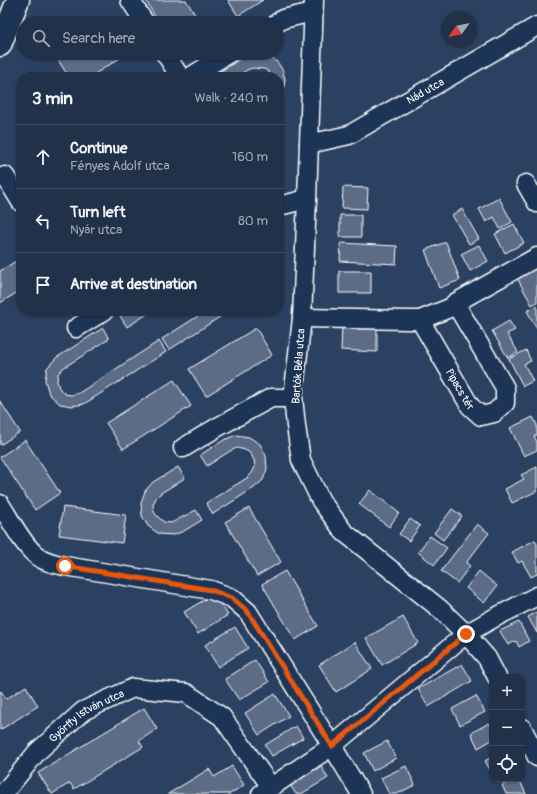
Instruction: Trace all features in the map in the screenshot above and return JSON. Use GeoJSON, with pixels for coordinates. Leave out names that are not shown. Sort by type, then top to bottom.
{"type":"FeatureCollection","features":[{"type":"Feature","properties":{"kind":"street"},"geometry":{"type":"LineString","coordinates":[[0,45],[18,0]]}},
{"type":"Feature","properties":{"kind":"street"},"geometry":{"type":"LineString","coordinates":[[130,0],[140,16]]}},
{"type":"Feature","properties":{"kind":"street"},"geometry":{"type":"LineString","coordinates":[[284,19],[313,6]]}},
{"type":"Feature","properties":{"kind":"street","name":"Bartók Béla utca"},"geometry":{"type":"LineString","coordinates":[[313,6],[302,318],[294,398],[301,460],[321,501],[344,532],[440,609],[466,634],[487,658],[495,674]]}},
{"type":"Feature","properties":{"kind":"street","name":"Nád utca"},"geometry":{"type":"LineString","coordinates":[[309,144],[349,135],[537,26]]}},
{"type":"Feature","properties":{"kind":"street"},"geometry":{"type":"LineString","coordinates":[[169,60],[177,72]]}},
{"type":"Feature","properties":{"kind":"street"},"geometry":{"type":"LineString","coordinates":[[198,72],[218,60]]}},
{"type":"Feature","properties":{"kind":"street"},"geometry":{"type":"LineString","coordinates":[[5,176],[16,194]]}},
{"type":"Feature","properties":{"kind":"street"},"geometry":{"type":"LineString","coordinates":[[526,184],[537,203]]}},
{"type":"Feature","properties":{"kind":"street"},"geometry":{"type":"LineString","coordinates":[[284,205],[307,199]]}},
{"type":"Feature","properties":{"kind":"street"},"geometry":{"type":"LineString","coordinates":[[302,318],[420,320],[452,307],[455,303],[537,257]]}},
{"type":"Feature","properties":{"kind":"street","name":"Pipacs tér"},"geometry":{"type":"LineString","coordinates":[[420,320],[470,406],[481,416],[494,413],[505,403],[505,388],[455,303]]}},
{"type":"Feature","properties":{"kind":"street"},"geometry":{"type":"LineString","coordinates":[[76,328],[92,316]]}},
{"type":"Feature","properties":{"kind":"street"},"geometry":{"type":"LineString","coordinates":[[183,448],[271,398],[294,398]]}},
{"type":"Feature","properties":{"kind":"street"},"geometry":{"type":"LineString","coordinates":[[0,504],[23,540],[36,555],[48,561],[65,566],[211,590],[232,598],[248,612],[361,794]]}},
{"type":"Feature","properties":{"kind":"street"},"geometry":{"type":"LineString","coordinates":[[266,791],[332,746],[466,634],[537,596]]}},
{"type":"Feature","properties":{"kind":"street","name":"Győrffy István utca"},"geometry":{"type":"LineString","coordinates":[[3,794],[37,752],[82,711],[133,688],[186,693],[222,717],[266,791]]}},
{"type":"Feature","properties":{"kind":"street"},"geometry":{"type":"LineString","coordinates":[[525,734],[537,757]]}},
{"type":"Feature","properties":{"kind":"building"},"geometry":{"type":"Polygon","coordinates":[[[186,0],[196,16],[155,16],[146,1],[186,0]]]}},
{"type":"Feature","properties":{"kind":"building"},"geometry":{"type":"Polygon","coordinates":[[[228,0],[263,0],[238,16],[228,0]]]}},
{"type":"Feature","properties":{"kind":"building"},"geometry":{"type":"Polygon","coordinates":[[[58,60],[117,60],[98,72],[66,72],[58,60]]]}},
{"type":"Feature","properties":{"kind":"building"},"geometry":{"type":"Polygon","coordinates":[[[238,60],[274,60],[278,63],[283,72],[268,72],[264,69],[252,68],[244,72],[220,72],[238,60]]]}},
{"type":"Feature","properties":{"kind":"building"},"geometry":{"type":"Polygon","coordinates":[[[343,187],[368,188],[367,209],[342,208],[343,187]]]}},
{"type":"Feature","properties":{"kind":"building"},"geometry":{"type":"Polygon","coordinates":[[[499,198],[512,222],[500,229],[494,217],[486,222],[479,209],[499,198]]]}},
{"type":"Feature","properties":{"kind":"building"},"geometry":{"type":"Polygon","coordinates":[[[462,209],[479,239],[469,244],[452,215],[462,209]]]}},
{"type":"Feature","properties":{"kind":"building"},"geometry":{"type":"Polygon","coordinates":[[[340,215],[361,215],[361,237],[340,237],[340,215]]]}},
{"type":"Feature","properties":{"kind":"building"},"geometry":{"type":"Polygon","coordinates":[[[514,224],[524,243],[505,253],[495,234],[514,224]]]}},
{"type":"Feature","properties":{"kind":"building"},"geometry":{"type":"Polygon","coordinates":[[[446,242],[460,280],[439,288],[425,250],[446,242]]]}},
{"type":"Feature","properties":{"kind":"building"},"geometry":{"type":"Polygon","coordinates":[[[341,243],[397,246],[396,264],[340,261],[341,243]]]}},
{"type":"Feature","properties":{"kind":"building"},"geometry":{"type":"Polygon","coordinates":[[[479,245],[488,261],[470,271],[461,254],[479,245]]]}},
{"type":"Feature","properties":{"kind":"building"},"geometry":{"type":"Polygon","coordinates":[[[16,261],[16,293],[0,303],[0,271],[16,261]]]}},
{"type":"Feature","properties":{"kind":"building"},"geometry":{"type":"Polygon","coordinates":[[[537,267],[537,302],[532,305],[517,278],[537,267]]]}},
{"type":"Feature","properties":{"kind":"building"},"geometry":{"type":"Polygon","coordinates":[[[339,271],[371,271],[371,293],[339,293],[339,271]]]}},
{"type":"Feature","properties":{"kind":"building"},"geometry":{"type":"Polygon","coordinates":[[[537,306],[537,329],[527,311],[537,306]]]}},
{"type":"Feature","properties":{"kind":"building"},"geometry":{"type":"Polygon","coordinates":[[[120,316],[144,316],[127,327],[120,316]]]}},
{"type":"Feature","properties":{"kind":"building"},"geometry":{"type":"Polygon","coordinates":[[[198,316],[221,316],[169,350],[162,339],[198,316]]]}},
{"type":"Feature","properties":{"kind":"building"},"geometry":{"type":"Polygon","coordinates":[[[509,321],[515,330],[507,334],[518,352],[508,358],[492,331],[509,321]]]}},
{"type":"Feature","properties":{"kind":"building"},"geometry":{"type":"Polygon","coordinates":[[[342,327],[377,328],[377,352],[341,350],[342,327]]]}},
{"type":"Feature","properties":{"kind":"building"},"geometry":{"type":"Polygon","coordinates":[[[103,328],[109,339],[63,368],[58,374],[57,381],[59,388],[65,394],[71,395],[79,393],[159,341],[166,352],[84,404],[72,406],[60,404],[49,394],[45,380],[47,368],[56,358],[103,328]]]}},
{"type":"Feature","properties":{"kind":"building"},"geometry":{"type":"Polygon","coordinates":[[[256,328],[272,355],[206,396],[189,369],[256,328]]]}},
{"type":"Feature","properties":{"kind":"building"},"geometry":{"type":"Polygon","coordinates":[[[526,350],[531,361],[524,364],[533,381],[523,386],[509,359],[526,350]]]}},
{"type":"Feature","properties":{"kind":"building"},"geometry":{"type":"Polygon","coordinates":[[[174,380],[191,406],[123,449],[106,423],[174,380]]]}},
{"type":"Feature","properties":{"kind":"building"},"geometry":{"type":"Polygon","coordinates":[[[0,401],[20,432],[0,445],[0,401]]]}},
{"type":"Feature","properties":{"kind":"building"},"geometry":{"type":"Polygon","coordinates":[[[533,417],[537,425],[537,435],[534,436],[537,442],[537,450],[524,456],[510,428],[533,417]]]}},
{"type":"Feature","properties":{"kind":"building"},"geometry":{"type":"Polygon","coordinates":[[[236,435],[249,437],[260,444],[266,456],[267,469],[263,480],[254,488],[213,514],[206,503],[247,478],[255,467],[254,460],[250,453],[237,448],[207,466],[200,455],[224,440],[236,435]]]}},
{"type":"Feature","properties":{"kind":"building"},"geometry":{"type":"Polygon","coordinates":[[[25,440],[60,493],[35,510],[0,457],[25,440]]]}},
{"type":"Feature","properties":{"kind":"building"},"geometry":{"type":"Polygon","coordinates":[[[178,467],[185,478],[161,493],[156,498],[153,505],[154,512],[164,522],[171,523],[196,510],[202,520],[184,531],[173,535],[159,534],[148,526],[142,516],[141,503],[145,491],[153,482],[178,467]]]}},
{"type":"Feature","properties":{"kind":"building"},"geometry":{"type":"Polygon","coordinates":[[[537,467],[537,491],[512,503],[505,489],[524,479],[521,475],[537,467]]]}},
{"type":"Feature","properties":{"kind":"building"},"geometry":{"type":"Polygon","coordinates":[[[370,490],[399,513],[389,527],[359,504],[370,490]]]}},
{"type":"Feature","properties":{"kind":"building"},"geometry":{"type":"Polygon","coordinates":[[[63,507],[126,515],[122,543],[59,535],[63,507]]]}},
{"type":"Feature","properties":{"kind":"building"},"geometry":{"type":"Polygon","coordinates":[[[249,508],[281,562],[257,576],[225,522],[249,508]]]}},
{"type":"Feature","properties":{"kind":"building"},"geometry":{"type":"Polygon","coordinates":[[[452,509],[462,516],[443,540],[434,533],[452,509]]]}},
{"type":"Feature","properties":{"kind":"building"},"geometry":{"type":"Polygon","coordinates":[[[410,519],[420,526],[409,541],[399,534],[410,519]]]}},
{"type":"Feature","properties":{"kind":"building"},"geometry":{"type":"Polygon","coordinates":[[[477,524],[489,533],[466,563],[470,566],[457,583],[441,571],[477,524]]]}},
{"type":"Feature","properties":{"kind":"building"},"geometry":{"type":"Polygon","coordinates":[[[430,536],[447,548],[434,565],[418,552],[430,536]]]}},
{"type":"Feature","properties":{"kind":"building"},"geometry":{"type":"Polygon","coordinates":[[[535,540],[537,544],[537,574],[531,577],[522,561],[518,563],[512,552],[535,540]]]}},
{"type":"Feature","properties":{"kind":"building"},"geometry":{"type":"Polygon","coordinates":[[[285,571],[318,626],[295,640],[262,584],[285,571]]]}},
{"type":"Feature","properties":{"kind":"building"},"geometry":{"type":"Polygon","coordinates":[[[479,571],[497,586],[484,603],[466,588],[479,571]]]}},
{"type":"Feature","properties":{"kind":"building"},"geometry":{"type":"Polygon","coordinates":[[[214,594],[228,615],[198,634],[184,612],[214,594]]]}},
{"type":"Feature","properties":{"kind":"building"},"geometry":{"type":"Polygon","coordinates":[[[537,612],[537,633],[528,617],[537,612]]]}},
{"type":"Feature","properties":{"kind":"building"},"geometry":{"type":"Polygon","coordinates":[[[403,617],[418,643],[382,665],[366,638],[403,617]]]}},
{"type":"Feature","properties":{"kind":"building"},"geometry":{"type":"Polygon","coordinates":[[[519,622],[529,641],[519,647],[516,641],[508,645],[500,631],[519,622]]]}},
{"type":"Feature","properties":{"kind":"building"},"geometry":{"type":"Polygon","coordinates":[[[235,627],[248,648],[218,667],[205,645],[235,627]]]}},
{"type":"Feature","properties":{"kind":"building"},"geometry":{"type":"Polygon","coordinates":[[[355,642],[372,669],[336,692],[319,665],[355,642]]]}},
{"type":"Feature","properties":{"kind":"building"},"geometry":{"type":"Polygon","coordinates":[[[255,660],[269,682],[239,700],[225,679],[255,660]]]}},
{"type":"Feature","properties":{"kind":"building"},"geometry":{"type":"Polygon","coordinates":[[[462,664],[472,681],[428,707],[418,689],[462,664]]]}},
{"type":"Feature","properties":{"kind":"building"},"geometry":{"type":"Polygon","coordinates":[[[26,686],[38,706],[0,730],[0,692],[1,691],[6,699],[26,686]]]}},
{"type":"Feature","properties":{"kind":"building"},"geometry":{"type":"Polygon","coordinates":[[[275,694],[289,716],[259,735],[245,713],[275,694]]]}},
{"type":"Feature","properties":{"kind":"building"},"geometry":{"type":"Polygon","coordinates":[[[476,696],[485,712],[460,725],[452,709],[476,696]]]}},
{"type":"Feature","properties":{"kind":"building"},"geometry":{"type":"Polygon","coordinates":[[[144,708],[157,729],[139,741],[143,747],[74,789],[70,783],[52,794],[38,773],[144,708]]]}},
{"type":"Feature","properties":{"kind":"building"},"geometry":{"type":"Polygon","coordinates":[[[489,723],[489,742],[478,748],[471,733],[489,723]]]}},
{"type":"Feature","properties":{"kind":"building"},"geometry":{"type":"Polygon","coordinates":[[[296,726],[303,738],[272,756],[265,745],[296,726]]]}},
{"type":"Feature","properties":{"kind":"building"},"geometry":{"type":"Polygon","coordinates":[[[387,741],[396,758],[373,771],[364,753],[387,741]]]}},
{"type":"Feature","properties":{"kind":"building"},"geometry":{"type":"Polygon","coordinates":[[[489,759],[489,768],[485,761],[489,759]]]}},
{"type":"Feature","properties":{"kind":"building"},"geometry":{"type":"Polygon","coordinates":[[[232,766],[244,785],[230,794],[168,794],[209,769],[214,777],[232,766]]]}},
{"type":"Feature","properties":{"kind":"building"},"geometry":{"type":"Polygon","coordinates":[[[321,766],[328,778],[301,794],[296,794],[290,785],[321,766]]]}},
{"type":"Feature","properties":{"kind":"building"},"geometry":{"type":"Polygon","coordinates":[[[406,766],[415,785],[397,794],[389,794],[381,778],[406,766]]]}},
{"type":"Feature","properties":{"kind":"building"},"geometry":{"type":"Polygon","coordinates":[[[508,782],[520,782],[526,794],[506,794],[502,785],[508,782]]]}},
{"type":"Feature","properties":{"kind":"route"},"geometry":{"type":"LineString","coordinates":[[65,566],[211,590],[232,598],[248,612],[332,746],[466,634]]}}]}
